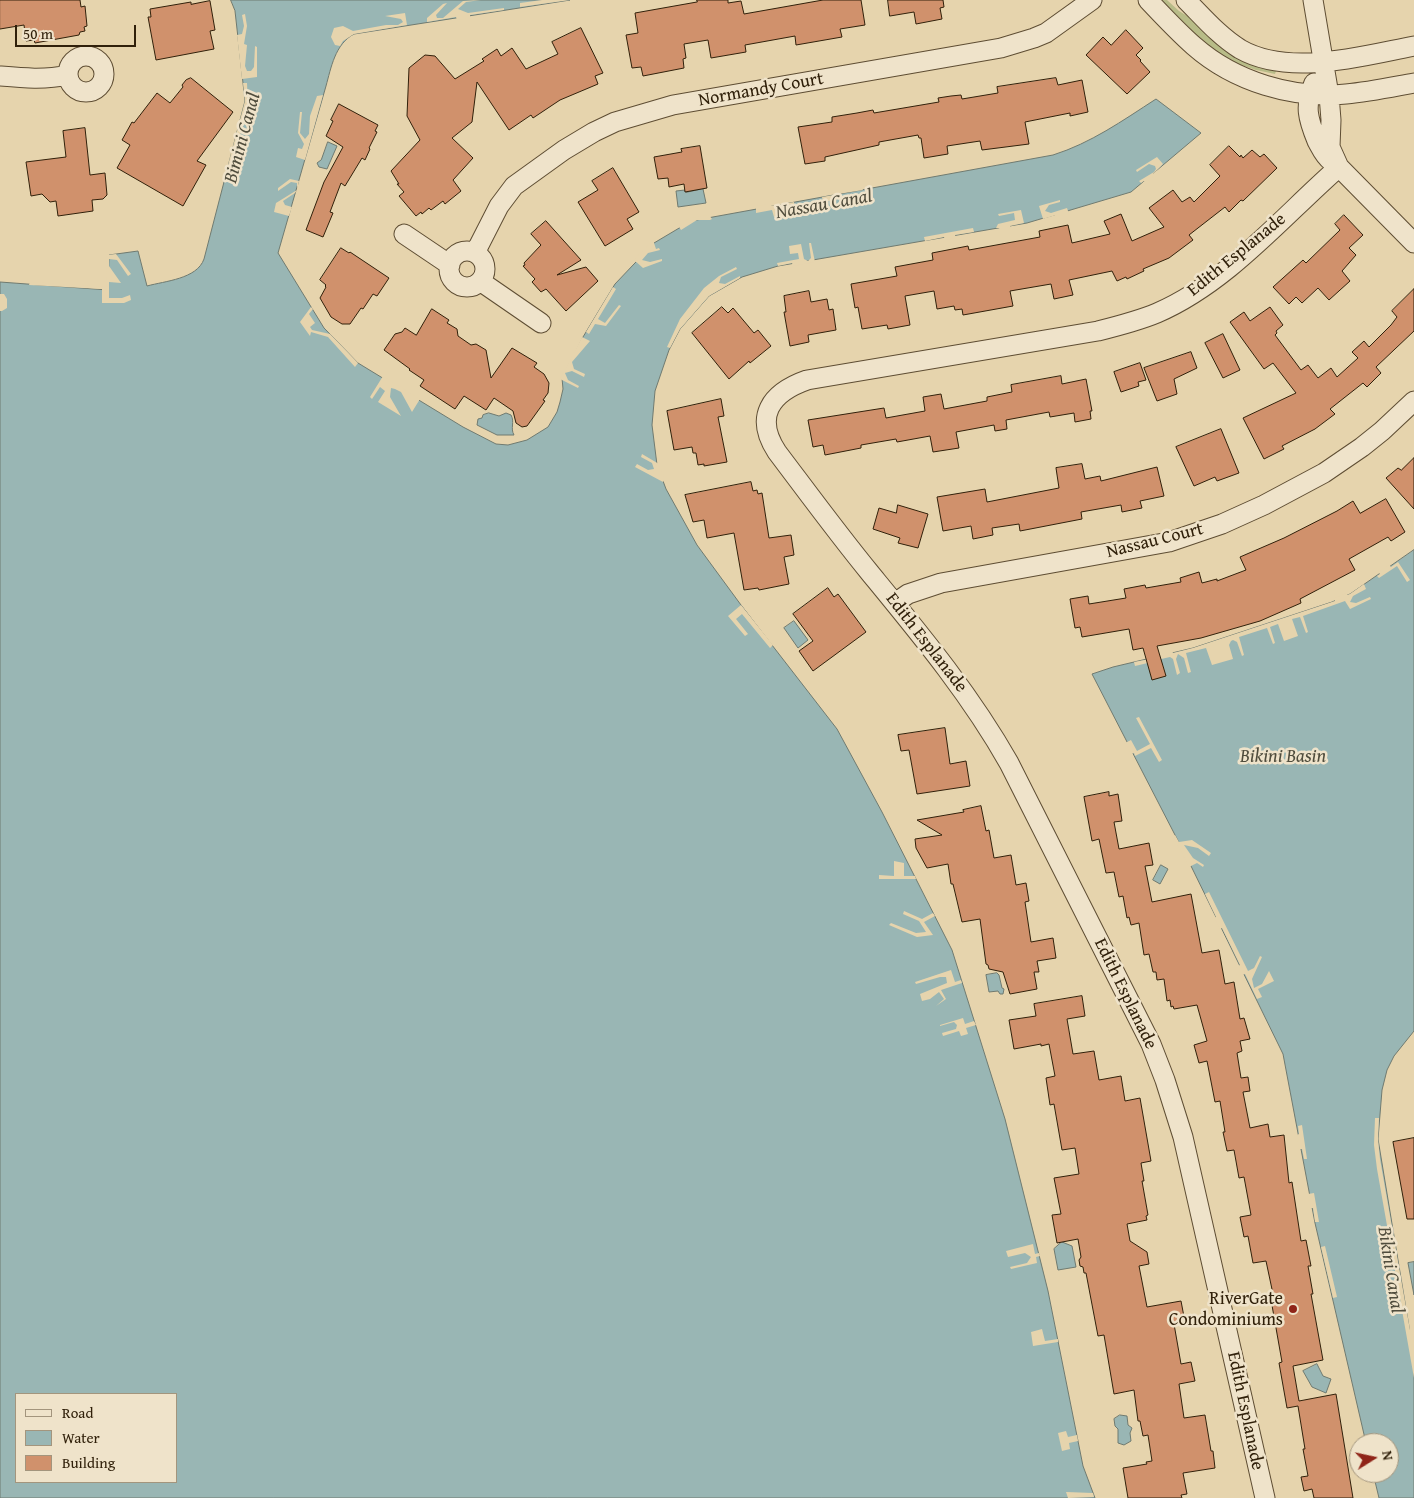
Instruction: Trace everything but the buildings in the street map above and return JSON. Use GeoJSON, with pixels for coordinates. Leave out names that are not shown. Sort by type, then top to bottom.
{"type":"FeatureCollection","features":[{"type":"Feature","properties":{"kind":"street","name":"Normandy Court"},"geometry":{"type":"LineString","coordinates":[[475,253],[499,206],[514,186],[564,150],[615,122],[673,105],[1001,48],[1046,33],[1092,0]]}},
{"type":"Feature","properties":{"kind":"street"},"geometry":{"type":"LineString","coordinates":[[1148,0],[1194,47],[1226,68],[1261,84],[1309,94],[1329,95],[1366,92],[1414,83]]}},
{"type":"Feature","properties":{"kind":"street"},"geometry":{"type":"LineString","coordinates":[[1186,0],[1222,36],[1240,49],[1260,58],[1276,62],[1341,60],[1414,46]]}},
{"type":"Feature","properties":{"kind":"street"},"geometry":{"type":"LineString","coordinates":[[1313,0],[1329,95],[1331,120],[1330,147],[1339,167]]}},
{"type":"Feature","properties":{"kind":"street"},"geometry":{"type":"LineString","coordinates":[[100,52],[105,73],[104,79],[96,90],[84,92],[78,90],[69,81],[68,75],[71,62],[76,58],[100,52]]}},
{"type":"Feature","properties":{"kind":"street"},"geometry":{"type":"LineString","coordinates":[[1323,61],[1309,94],[1308,116],[1320,147],[1327,158],[1339,167],[1414,244]]}},
{"type":"Feature","properties":{"kind":"street"},"geometry":{"type":"LineString","coordinates":[[0,76],[38,79],[68,75]]}},
{"type":"Feature","properties":{"kind":"street","name":"Edith Esplanade"},"geometry":{"type":"LineString","coordinates":[[1265,1498],[1183,1137],[1154,1051],[991,730],[968,696],[833,526],[773,446],[767,433],[766,418],[770,405],[775,398],[791,386],[807,380],[1098,331],[1140,320],[1194,293],[1223,272],[1256,245],[1339,167]]}},
{"type":"Feature","properties":{"kind":"street"},"geometry":{"type":"LineString","coordinates":[[404,234],[450,265]]}},
{"type":"Feature","properties":{"kind":"street"},"geometry":{"type":"LineString","coordinates":[[469,251],[475,253],[484,262],[485,274],[480,282],[472,287],[460,286],[451,277],[450,265],[457,255],[469,251]]}},
{"type":"Feature","properties":{"kind":"street"},"geometry":{"type":"LineString","coordinates":[[480,282],[542,323]]}},
{"type":"Feature","properties":{"kind":"street","name":"Nassau Court"},"geometry":{"type":"LineString","coordinates":[[895,603],[908,594],[941,583],[1169,542],[1222,524],[1264,505],[1324,473],[1382,431],[1414,401]]}},
{"type":"Feature","properties":{"kind":"green space"},"geometry":{"type":"Polygon","coordinates":[[[1155,0],[1167,0],[1179,11],[1275,69],[1275,74],[1256,70],[1221,58],[1155,0]]]}},
{"type":"Feature","properties":{"kind":"water"},"geometry":{"type":"Polygon","coordinates":[[[231,0],[570,0],[354,34],[348,38],[338,50],[332,64],[278,253],[324,328],[358,363],[463,427],[496,444],[508,445],[527,440],[548,427],[557,412],[560,402],[563,389],[562,378],[583,337],[615,284],[654,243],[691,221],[1053,155],[1093,138],[1156,99],[1201,133],[1131,192],[1027,223],[778,266],[742,277],[709,296],[680,329],[669,350],[655,391],[652,425],[657,465],[666,489],[697,545],[837,729],[882,812],[952,950],[1005,1119],[1048,1291],[1083,1466],[1095,1498],[0,1498],[0,282],[108,290],[109,255],[138,251],[147,286],[180,278],[195,271],[204,259],[245,101],[235,11],[231,0]]]}},
{"type":"Feature","properties":{"kind":"water"},"geometry":{"type":"Polygon","coordinates":[[[328,142],[337,146],[327,169],[319,167],[317,163],[321,160],[328,142]]]}},
{"type":"Feature","properties":{"kind":"water"},"geometry":{"type":"Polygon","coordinates":[[[703,189],[706,203],[678,207],[676,191],[685,190],[686,192],[703,189]]]}},
{"type":"Feature","properties":{"kind":"water"},"geometry":{"type":"Polygon","coordinates":[[[489,413],[499,416],[506,413],[511,415],[514,435],[497,435],[477,425],[478,419],[489,413]]]}},
{"type":"Feature","properties":{"kind":"water","name":"Bikini Basin"},"geometry":{"type":"Polygon","coordinates":[[[1414,550],[1414,1031],[1394,1056],[1387,1070],[1382,1090],[1378,1139],[1414,1357],[1414,1498],[1379,1498],[1375,1483],[1399,1483],[1399,1433],[1364,1433],[1315,1223],[1283,1054],[1191,866],[1092,674],[1113,667],[1193,648],[1332,602],[1350,594],[1414,550]]]}},
{"type":"Feature","properties":{"kind":"water"},"geometry":{"type":"Polygon","coordinates":[[[794,621],[808,640],[798,648],[784,628],[794,621]]]}},
{"type":"Feature","properties":{"kind":"water"},"geometry":{"type":"Polygon","coordinates":[[[1161,865],[1168,869],[1160,884],[1153,880],[1161,865]]]}},
{"type":"Feature","properties":{"kind":"water"},"geometry":{"type":"Polygon","coordinates":[[[997,973],[1004,989],[1003,994],[1000,994],[998,991],[989,992],[986,975],[997,973]]]}},
{"type":"Feature","properties":{"kind":"water"},"geometry":{"type":"Polygon","coordinates":[[[1062,1242],[1072,1246],[1076,1267],[1058,1270],[1054,1249],[1062,1242]]]}},
{"type":"Feature","properties":{"kind":"water"},"geometry":{"type":"Polygon","coordinates":[[[1414,1262],[1414,1295],[1408,1263],[1414,1262]]]}},
{"type":"Feature","properties":{"kind":"water"},"geometry":{"type":"Polygon","coordinates":[[[1317,1364],[1323,1376],[1331,1379],[1326,1393],[1312,1387],[1303,1371],[1317,1364]]]}},
{"type":"Feature","properties":{"kind":"water"},"geometry":{"type":"Polygon","coordinates":[[[1120,1415],[1127,1416],[1128,1425],[1132,1428],[1130,1433],[1131,1441],[1124,1445],[1118,1443],[1118,1429],[1115,1426],[1114,1419],[1120,1415]]]}},
{"type":"Feature","properties":{"kind":"pier"},"geometry":{"type":"Polygon","coordinates":[[[481,0],[466,2],[458,9],[468,13],[504,8],[504,10],[470,15],[470,18],[457,20],[456,17],[427,22],[427,18],[443,4],[447,3],[436,15],[437,18],[443,18],[463,1],[481,0]]]}},
{"type":"Feature","properties":{"kind":"pier"},"geometry":{"type":"Polygon","coordinates":[[[542,0],[570,0],[520,7],[520,3],[542,0]]]}},
{"type":"Feature","properties":{"kind":"pier"},"geometry":{"type":"Polygon","coordinates":[[[405,13],[407,25],[354,34],[343,41],[340,46],[335,45],[331,37],[334,28],[343,26],[353,31],[386,25],[398,25],[403,22],[401,19],[385,16],[405,13]]]}},
{"type":"Feature","properties":{"kind":"pier"},"geometry":{"type":"Polygon","coordinates":[[[245,14],[247,26],[244,44],[247,45],[245,66],[247,71],[251,71],[254,67],[255,46],[257,47],[257,77],[242,79],[237,35],[242,34],[244,26],[242,15],[245,14]]]}},
{"type":"Feature","properties":{"kind":"pier"},"geometry":{"type":"Polygon","coordinates":[[[243,83],[247,83],[248,105],[231,170],[227,169],[245,101],[243,83]]]}},
{"type":"Feature","properties":{"kind":"pier"},"geometry":{"type":"Polygon","coordinates":[[[323,95],[305,160],[296,157],[298,148],[302,149],[304,144],[298,133],[300,112],[302,112],[300,133],[305,139],[309,134],[310,116],[317,96],[323,95]]]}},
{"type":"Feature","properties":{"kind":"pier"},"geometry":{"type":"Polygon","coordinates":[[[1157,157],[1163,164],[1153,174],[1154,176],[1141,183],[1139,181],[1154,172],[1155,166],[1149,164],[1137,172],[1136,170],[1157,157]]]}},
{"type":"Feature","properties":{"kind":"pier"},"geometry":{"type":"Polygon","coordinates":[[[290,179],[299,181],[297,190],[297,183],[291,182],[278,191],[278,188],[290,179]]]}},
{"type":"Feature","properties":{"kind":"pier"},"geometry":{"type":"Polygon","coordinates":[[[862,188],[863,190],[838,194],[839,199],[823,202],[822,197],[862,188]]]}},
{"type":"Feature","properties":{"kind":"pier"},"geometry":{"type":"Polygon","coordinates":[[[297,190],[283,201],[285,205],[292,207],[289,216],[274,212],[276,203],[297,190]]]}},
{"type":"Feature","properties":{"kind":"pier"},"geometry":{"type":"Polygon","coordinates":[[[1060,200],[1060,202],[1049,205],[1045,211],[1051,213],[1067,208],[1069,214],[1043,219],[1039,206],[1060,200]]]}},
{"type":"Feature","properties":{"kind":"pier"},"geometry":{"type":"Polygon","coordinates":[[[794,202],[794,204],[779,207],[777,212],[780,215],[797,213],[774,217],[772,210],[756,213],[756,206],[771,204],[771,206],[794,202]]]}},
{"type":"Feature","properties":{"kind":"pier"},"geometry":{"type":"Polygon","coordinates":[[[1021,210],[1024,223],[1000,230],[996,228],[998,224],[1015,220],[1014,213],[999,216],[998,214],[1021,210]]]}},
{"type":"Feature","properties":{"kind":"pier"},"geometry":{"type":"Polygon","coordinates":[[[709,215],[712,219],[697,220],[681,230],[678,225],[690,218],[709,215]]]}},
{"type":"Feature","properties":{"kind":"pier"},"geometry":{"type":"Polygon","coordinates":[[[973,228],[974,232],[955,235],[956,238],[945,240],[944,237],[925,241],[924,237],[973,228]]]}},
{"type":"Feature","properties":{"kind":"pier"},"geometry":{"type":"Polygon","coordinates":[[[650,243],[654,243],[656,249],[659,248],[660,250],[648,253],[642,260],[650,262],[662,259],[662,261],[643,268],[634,260],[650,243]]]}},
{"type":"Feature","properties":{"kind":"pier"},"geometry":{"type":"Polygon","coordinates":[[[809,243],[811,243],[815,262],[793,266],[792,263],[778,266],[777,263],[799,259],[798,253],[790,254],[789,246],[801,244],[804,259],[808,261],[811,258],[809,243]]]}},
{"type":"Feature","properties":{"kind":"pier"},"geometry":{"type":"Polygon","coordinates":[[[116,254],[131,274],[128,276],[117,260],[109,259],[109,266],[121,283],[109,282],[109,298],[122,298],[130,295],[131,300],[124,303],[102,303],[102,289],[29,285],[30,282],[106,287],[107,255],[116,254]]]}},
{"type":"Feature","properties":{"kind":"pier"},"geometry":{"type":"Polygon","coordinates":[[[736,267],[737,269],[721,277],[719,283],[725,284],[740,276],[740,278],[709,296],[680,329],[670,348],[667,347],[680,319],[704,288],[719,276],[736,267]]]}},
{"type":"Feature","properties":{"kind":"pier"},"geometry":{"type":"Polygon","coordinates":[[[613,287],[616,289],[598,319],[605,323],[619,305],[621,306],[606,326],[595,324],[589,334],[586,332],[613,287]]]}},
{"type":"Feature","properties":{"kind":"pier"},"geometry":{"type":"Polygon","coordinates":[[[0,294],[4,294],[7,299],[7,308],[2,311],[0,311],[0,294]]]}},
{"type":"Feature","properties":{"kind":"pier"},"geometry":{"type":"Polygon","coordinates":[[[311,307],[313,309],[309,314],[315,323],[310,327],[312,330],[330,334],[358,363],[355,367],[328,337],[311,332],[310,336],[300,322],[311,307]]]}},
{"type":"Feature","properties":{"kind":"pier"},"geometry":{"type":"Polygon","coordinates":[[[582,337],[590,341],[572,362],[574,369],[585,374],[584,377],[572,371],[565,373],[568,380],[579,386],[578,388],[560,379],[582,337]]]}},
{"type":"Feature","properties":{"kind":"pier"},"geometry":{"type":"Polygon","coordinates":[[[383,376],[420,399],[412,412],[401,392],[395,389],[391,388],[390,397],[401,416],[378,402],[385,391],[380,387],[372,399],[370,397],[383,376]]]}},
{"type":"Feature","properties":{"kind":"pier"},"geometry":{"type":"Polygon","coordinates":[[[642,454],[659,464],[665,479],[663,482],[635,467],[637,464],[648,470],[654,469],[652,463],[641,457],[642,454]]]}},
{"type":"Feature","properties":{"kind":"pier"},"geometry":{"type":"Polygon","coordinates":[[[1398,562],[1410,580],[1407,582],[1397,566],[1379,578],[1377,576],[1380,574],[1378,572],[1398,562]]]}},
{"type":"Feature","properties":{"kind":"pier"},"geometry":{"type":"Polygon","coordinates":[[[1364,584],[1366,589],[1353,596],[1350,602],[1356,603],[1370,597],[1371,599],[1350,609],[1345,601],[1303,616],[1308,632],[1306,633],[1300,617],[1292,619],[1298,636],[1284,641],[1278,624],[1270,627],[1275,643],[1273,644],[1267,628],[1239,637],[1244,655],[1242,656],[1237,642],[1233,640],[1229,645],[1233,659],[1212,665],[1206,648],[1186,653],[1191,672],[1188,673],[1184,658],[1178,654],[1176,659],[1180,673],[1177,675],[1173,659],[1170,657],[1157,660],[1158,666],[1163,665],[1166,676],[1152,680],[1149,668],[1153,667],[1152,662],[1135,666],[1134,662],[1160,657],[1160,654],[1172,651],[1173,653],[1193,648],[1335,601],[1335,598],[1346,593],[1347,595],[1350,594],[1364,584]]]}},
{"type":"Feature","properties":{"kind":"pier"},"geometry":{"type":"Polygon","coordinates":[[[741,605],[773,645],[770,648],[742,614],[736,619],[748,634],[745,636],[728,616],[741,605]]]}},
{"type":"Feature","properties":{"kind":"pier"},"geometry":{"type":"Polygon","coordinates":[[[1139,717],[1162,760],[1159,762],[1151,748],[1135,756],[1134,753],[1131,754],[1125,743],[1131,740],[1137,751],[1150,744],[1136,718],[1139,717]]]}},
{"type":"Feature","properties":{"kind":"pier"},"geometry":{"type":"Polygon","coordinates":[[[1175,835],[1179,842],[1192,840],[1211,853],[1209,856],[1198,848],[1184,845],[1193,858],[1204,865],[1203,867],[1197,863],[1189,867],[1173,836],[1175,835]]]}},
{"type":"Feature","properties":{"kind":"pier"},"geometry":{"type":"Polygon","coordinates":[[[894,861],[904,863],[904,876],[915,876],[916,879],[879,879],[879,875],[894,876],[894,861]]]}},
{"type":"Feature","properties":{"kind":"pier"},"geometry":{"type":"Polygon","coordinates":[[[1209,892],[1248,971],[1254,968],[1260,956],[1262,957],[1252,979],[1254,988],[1262,984],[1269,971],[1274,981],[1258,989],[1262,997],[1257,999],[1245,974],[1242,975],[1238,966],[1240,965],[1222,928],[1220,929],[1214,918],[1216,917],[1205,894],[1209,892]]]}},
{"type":"Feature","properties":{"kind":"pier"},"geometry":{"type":"Polygon","coordinates":[[[904,911],[922,919],[933,913],[935,916],[924,922],[933,935],[917,937],[889,925],[891,923],[916,933],[926,932],[919,921],[903,914],[904,911]]]}},
{"type":"Feature","properties":{"kind":"pier"},"geometry":{"type":"Polygon","coordinates":[[[951,970],[955,982],[961,980],[962,983],[941,990],[946,999],[936,1006],[944,999],[939,992],[930,999],[922,1001],[920,994],[947,983],[946,977],[916,984],[915,982],[951,970]]]}},
{"type":"Feature","properties":{"kind":"pier"},"geometry":{"type":"Polygon","coordinates":[[[963,1018],[965,1024],[974,1021],[976,1025],[966,1028],[968,1034],[961,1036],[959,1031],[943,1036],[942,1033],[956,1029],[957,1025],[954,1022],[940,1025],[963,1018]]]}},
{"type":"Feature","properties":{"kind":"pier"},"geometry":{"type":"Polygon","coordinates":[[[1375,1118],[1379,1118],[1378,1139],[1380,1159],[1410,1330],[1412,1330],[1414,1342],[1414,1378],[1377,1169],[1374,1145],[1375,1118]]]}},
{"type":"Feature","properties":{"kind":"pier"},"geometry":{"type":"Polygon","coordinates":[[[1302,1125],[1307,1159],[1304,1159],[1302,1149],[1299,1149],[1298,1126],[1302,1125]]]}},
{"type":"Feature","properties":{"kind":"pier"},"geometry":{"type":"Polygon","coordinates":[[[1314,1193],[1319,1222],[1315,1222],[1313,1208],[1310,1208],[1308,1194],[1314,1193]]]}},
{"type":"Feature","properties":{"kind":"pier"},"geometry":{"type":"Polygon","coordinates":[[[1033,1244],[1035,1254],[1039,1253],[1040,1256],[1036,1257],[1037,1263],[1011,1269],[1010,1267],[1027,1263],[1031,1257],[1025,1253],[1008,1257],[1006,1251],[1033,1244]]]}},
{"type":"Feature","properties":{"kind":"pier"},"geometry":{"type":"Polygon","coordinates":[[[1325,1246],[1337,1297],[1333,1298],[1321,1247],[1325,1246]]]}},
{"type":"Feature","properties":{"kind":"pier"},"geometry":{"type":"Polygon","coordinates":[[[1042,1329],[1045,1341],[1058,1339],[1058,1342],[1033,1346],[1031,1332],[1042,1329]]]}},
{"type":"Feature","properties":{"kind":"pier"},"geometry":{"type":"Polygon","coordinates":[[[1066,1431],[1068,1437],[1077,1435],[1078,1441],[1069,1443],[1070,1449],[1062,1451],[1058,1433],[1066,1431]]]}},
{"type":"Feature","properties":{"kind":"pier"},"geometry":{"type":"Polygon","coordinates":[[[1066,1492],[1093,1493],[1094,1497],[1068,1498],[1066,1492]]]}},
{"type":"Feature","properties":{"kind":"place","name":"RiverGate Condominiums"},"geometry":{"type":"Point","coordinates":[1293,1309]}},
{"type":"Feature","properties":{"kind":"water label","name":"Bimini Canal"},"geometry":{"type":"Point","coordinates":[243,138]}},
{"type":"Feature","properties":{"kind":"water label","name":"Nassau Canal"},"geometry":{"type":"Point","coordinates":[824,205]}},
{"type":"Feature","properties":{"kind":"water label","name":"Bikini Canal"},"geometry":{"type":"Point","coordinates":[1390,1270]}}]}
